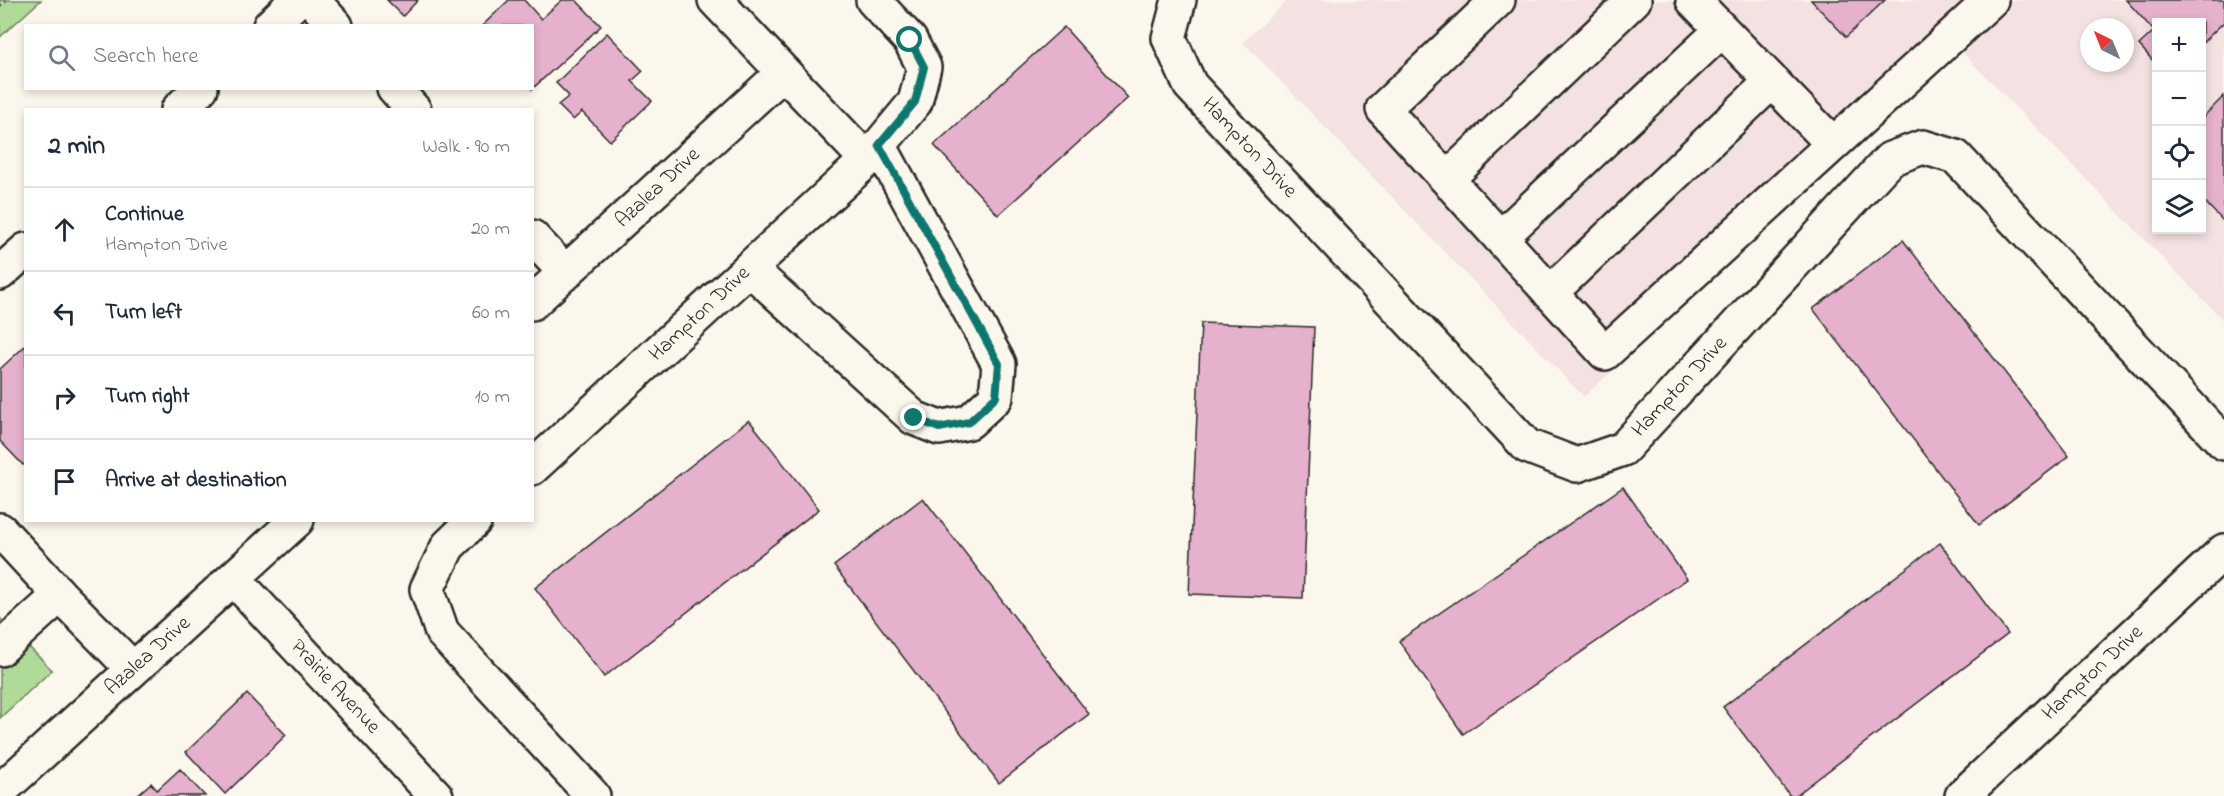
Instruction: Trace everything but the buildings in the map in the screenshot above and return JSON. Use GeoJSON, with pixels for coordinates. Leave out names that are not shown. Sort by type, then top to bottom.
{"type":"FeatureCollection","features":[{"type":"Feature","properties":{"kind":"street"},"geometry":{"type":"LineString","coordinates":[[272,24],[297,0]]}},
{"type":"Feature","properties":{"kind":"street"},"geometry":{"type":"LineString","coordinates":[[312,0],[334,24]]}},
{"type":"Feature","properties":{"kind":"street"},"geometry":{"type":"LineString","coordinates":[[715,0],[783,73],[873,152],[999,364],[996,397],[969,422],[939,428],[914,418],[749,268]]}},
{"type":"Feature","properties":{"kind":"street","name":"Hampton Drive"},"geometry":{"type":"LineString","coordinates":[[534,466],[873,152],[915,102],[924,67],[910,40],[873,0]]}},
{"type":"Feature","properties":{"kind":"street","name":"Hampton Drive"},"geometry":{"type":"LineString","coordinates":[[1179,0],[1169,38],[1190,85],[1527,446],[1577,465],[1623,449],[1890,159],[1923,147],[1956,157],[2224,443]]}},
{"type":"Feature","properties":{"kind":"street"},"geometry":{"type":"LineString","coordinates":[[1498,0],[1383,109],[1605,353],[1991,0]]}},
{"type":"Feature","properties":{"kind":"street"},"geometry":{"type":"LineString","coordinates":[[1447,179],[1634,0]]}},
{"type":"Feature","properties":{"kind":"street"},"geometry":{"type":"LineString","coordinates":[[1694,0],[1833,144]]}},
{"type":"Feature","properties":{"kind":"street"},"geometry":{"type":"LineString","coordinates":[[1500,238],[1722,30]]}},
{"type":"Feature","properties":{"kind":"street","name":"Azalea Drive"},"geometry":{"type":"LineString","coordinates":[[534,301],[783,73]]}},
{"type":"Feature","properties":{"kind":"street"},"geometry":{"type":"LineString","coordinates":[[1550,292],[1772,81]]}},
{"type":"Feature","properties":{"kind":"street"},"geometry":{"type":"LineString","coordinates":[[180,108],[199,90]]}},
{"type":"Feature","properties":{"kind":"street"},"geometry":{"type":"LineString","coordinates":[[396,90],[412,108]]}},
{"type":"Feature","properties":{"kind":"street"},"geometry":{"type":"LineString","coordinates":[[534,239],[566,273]]}},
{"type":"Feature","properties":{"kind":"street"},"geometry":{"type":"LineString","coordinates":[[0,273],[24,252]]}},
{"type":"Feature","properties":{"kind":"street","name":"Azalea Drive"},"geometry":{"type":"LineString","coordinates":[[0,791],[295,522]]}},
{"type":"Feature","properties":{"kind":"street"},"geometry":{"type":"LineString","coordinates":[[473,522],[448,546],[427,589],[442,632],[593,796]]}},
{"type":"Feature","properties":{"kind":"street"},"geometry":{"type":"LineString","coordinates":[[0,530],[133,669]]}},
{"type":"Feature","properties":{"kind":"street","name":"Hampton Drive"},"geometry":{"type":"LineString","coordinates":[[1962,796],[2224,551]]}},
{"type":"Feature","properties":{"kind":"street","name":"Prairie Avenue"},"geometry":{"type":"LineString","coordinates":[[234,579],[436,796]]}},
{"type":"Feature","properties":{"kind":"street"},"geometry":{"type":"LineString","coordinates":[[0,649],[60,595]]}},
{"type":"Feature","properties":{"kind":"path"},"geometry":{"type":"LineString","coordinates":[[0,5],[6,0]]}},
{"type":"Feature","properties":{"kind":"shaded area"},"geometry":{"type":"Polygon","coordinates":[[[1288,0],[2224,0],[2224,321],[1961,51],[1584,397],[1243,42],[1288,0]]]}},
{"type":"Feature","properties":{"kind":"green space"},"geometry":{"type":"Polygon","coordinates":[[[0,0],[41,0],[0,37],[0,0]]]}},
{"type":"Feature","properties":{"kind":"green space"},"geometry":{"type":"Polygon","coordinates":[[[0,618],[52,670],[0,718],[0,618]]]}},
{"type":"Feature","properties":{"kind":"route"},"geometry":{"type":"LineString","coordinates":[[910,40],[924,67],[915,102],[879,145],[999,364],[996,397],[969,422],[939,428],[914,418]]}}]}
